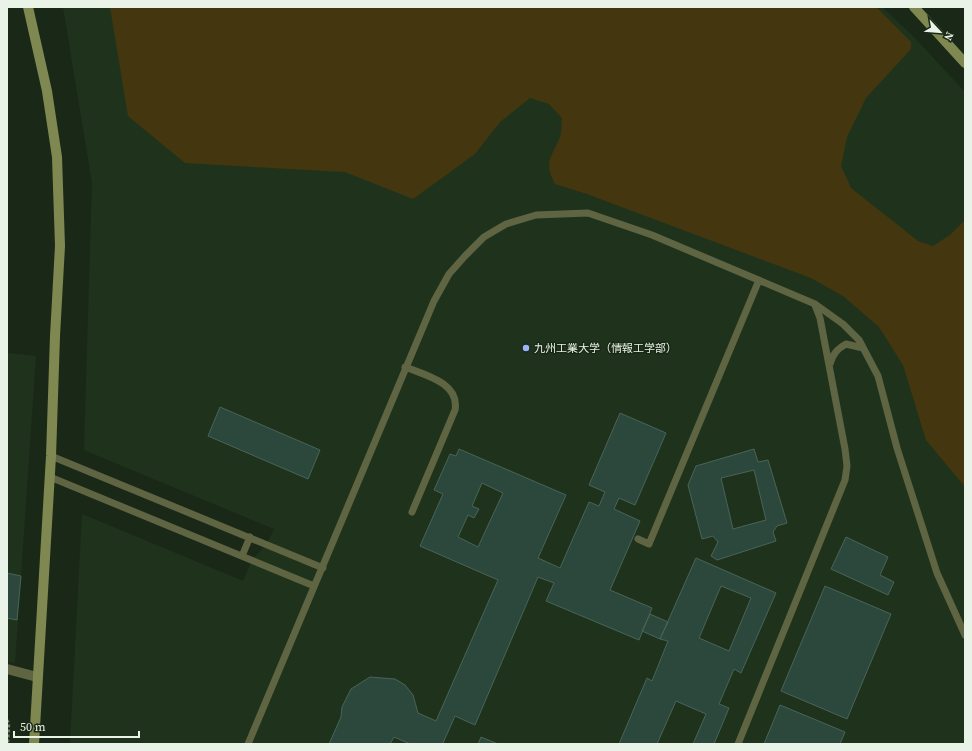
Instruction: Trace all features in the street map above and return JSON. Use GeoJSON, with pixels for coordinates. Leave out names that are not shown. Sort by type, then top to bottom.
{"type":"FeatureCollection","features":[{"type":"Feature","properties":{"kind":"street"},"geometry":{"type":"LineString","coordinates":[[28,7],[47,91],[56,157],[60,246],[50,477],[34,744]]}},
{"type":"Feature","properties":{"kind":"street"},"geometry":{"type":"LineString","coordinates":[[914,7],[965,63]]}},
{"type":"Feature","properties":{"kind":"street"},"geometry":{"type":"LineString","coordinates":[[7,669],[37,676]]}},
{"type":"Feature","properties":{"kind":"lane"},"geometry":{"type":"LineString","coordinates":[[248,744],[434,301],[449,274],[484,237],[506,224],[536,215],[588,213],[652,235],[815,304],[843,324],[859,340],[878,376],[897,448],[937,573],[965,635]]}},
{"type":"Feature","properties":{"kind":"lane"},"geometry":{"type":"LineString","coordinates":[[638,539],[649,544],[759,280]]}},
{"type":"Feature","properties":{"kind":"lane"},"geometry":{"type":"LineString","coordinates":[[738,744],[845,480],[847,466],[845,449],[820,318],[815,304]]}},
{"type":"Feature","properties":{"kind":"lane"},"geometry":{"type":"LineString","coordinates":[[829,367],[836,352],[846,344],[863,348]]}},
{"type":"Feature","properties":{"kind":"lane"},"geometry":{"type":"LineString","coordinates":[[406,367],[446,385],[453,392],[457,401],[455,410],[412,512]]}},
{"type":"Feature","properties":{"kind":"lane"},"geometry":{"type":"LineString","coordinates":[[51,456],[323,568]]}},
{"type":"Feature","properties":{"kind":"lane"},"geometry":{"type":"LineString","coordinates":[[50,477],[314,586]]}},
{"type":"Feature","properties":{"kind":"lane"},"geometry":{"type":"LineString","coordinates":[[242,556],[250,537]]}},
{"type":"Feature","properties":{"kind":"path"},"geometry":{"type":"LineString","coordinates":[[7,720],[9,723],[8,744]]}},
{"type":"Feature","properties":{"kind":"shaded area","name":"九州工業大学（情報工学部）"},"geometry":{"type":"Polygon","coordinates":[[[63,7],[882,7],[914,37],[965,92],[965,744],[70,744],[82,514],[243,581],[252,560],[267,544],[274,529],[84,450],[92,183],[63,7]]]}},
{"type":"Feature","properties":{"kind":"shaded area"},"geometry":{"type":"Polygon","coordinates":[[[110,7],[876,7],[911,42],[911,49],[866,98],[847,137],[841,166],[851,188],[918,241],[933,246],[950,235],[965,220],[965,487],[926,440],[903,365],[879,327],[843,296],[811,278],[587,194],[555,184],[551,176],[549,164],[560,137],[562,118],[549,104],[530,98],[500,122],[475,154],[413,199],[345,172],[185,163],[128,116],[110,7]]]}},
{"type":"Feature","properties":{"kind":"shaded area"},"geometry":{"type":"Polygon","coordinates":[[[7,353],[36,356],[15,663],[7,661],[7,353]]]}},
{"type":"Feature","properties":{"kind":"building"},"geometry":{"type":"Polygon","coordinates":[[[220,407],[320,450],[308,479],[208,436],[220,407]]]}},
{"type":"Feature","properties":{"kind":"building"},"geometry":{"type":"Polygon","coordinates":[[[620,413],[666,433],[635,505],[619,498],[614,509],[640,521],[610,590],[652,608],[639,640],[546,601],[554,583],[538,577],[475,725],[455,716],[443,743],[446,744],[410,744],[394,737],[390,744],[329,744],[341,717],[342,707],[351,689],[370,677],[395,679],[405,685],[413,695],[418,713],[436,721],[498,580],[420,546],[443,494],[434,490],[450,454],[456,456],[459,449],[566,495],[538,558],[560,568],[589,502],[599,506],[605,492],[589,485],[620,413]],[[482,483],[472,506],[479,509],[474,518],[468,515],[458,537],[478,547],[503,493],[482,483]]]}},
{"type":"Feature","properties":{"kind":"building"},"geometry":{"type":"Polygon","coordinates":[[[754,449],[758,462],[768,460],[787,523],[777,526],[773,532],[776,541],[717,560],[711,556],[718,542],[713,536],[702,539],[688,485],[696,466],[754,449]],[[754,470],[721,478],[733,529],[766,520],[754,470]]]}},
{"type":"Feature","properties":{"kind":"building"},"geometry":{"type":"Polygon","coordinates":[[[846,537],[888,557],[880,575],[894,582],[888,595],[831,569],[846,537]]]}},
{"type":"Feature","properties":{"kind":"building"},"geometry":{"type":"Polygon","coordinates":[[[696,558],[776,593],[741,673],[734,669],[719,704],[729,708],[714,744],[693,744],[706,714],[676,701],[657,744],[619,744],[647,678],[652,681],[668,641],[660,639],[696,558]],[[721,586],[699,638],[729,651],[751,598],[721,586]]]}},
{"type":"Feature","properties":{"kind":"building"},"geometry":{"type":"Polygon","coordinates":[[[7,573],[21,576],[17,620],[7,618],[7,573]]]}},
{"type":"Feature","properties":{"kind":"building"},"geometry":{"type":"Polygon","coordinates":[[[825,586],[891,614],[847,719],[781,691],[825,586]]]}},
{"type":"Feature","properties":{"kind":"building"},"geometry":{"type":"Polygon","coordinates":[[[650,614],[668,622],[660,639],[642,631],[650,614]]]}},
{"type":"Feature","properties":{"kind":"building"},"geometry":{"type":"Polygon","coordinates":[[[780,705],[845,732],[840,744],[764,744],[780,705]]]}},
{"type":"Feature","properties":{"kind":"building"},"geometry":{"type":"Polygon","coordinates":[[[481,737],[498,744],[478,744],[481,737]]]}},
{"type":"Feature","properties":{"kind":"place","name":"九州工業大学（情報工学部）"},"geometry":{"type":"Point","coordinates":[526,348]}}]}
